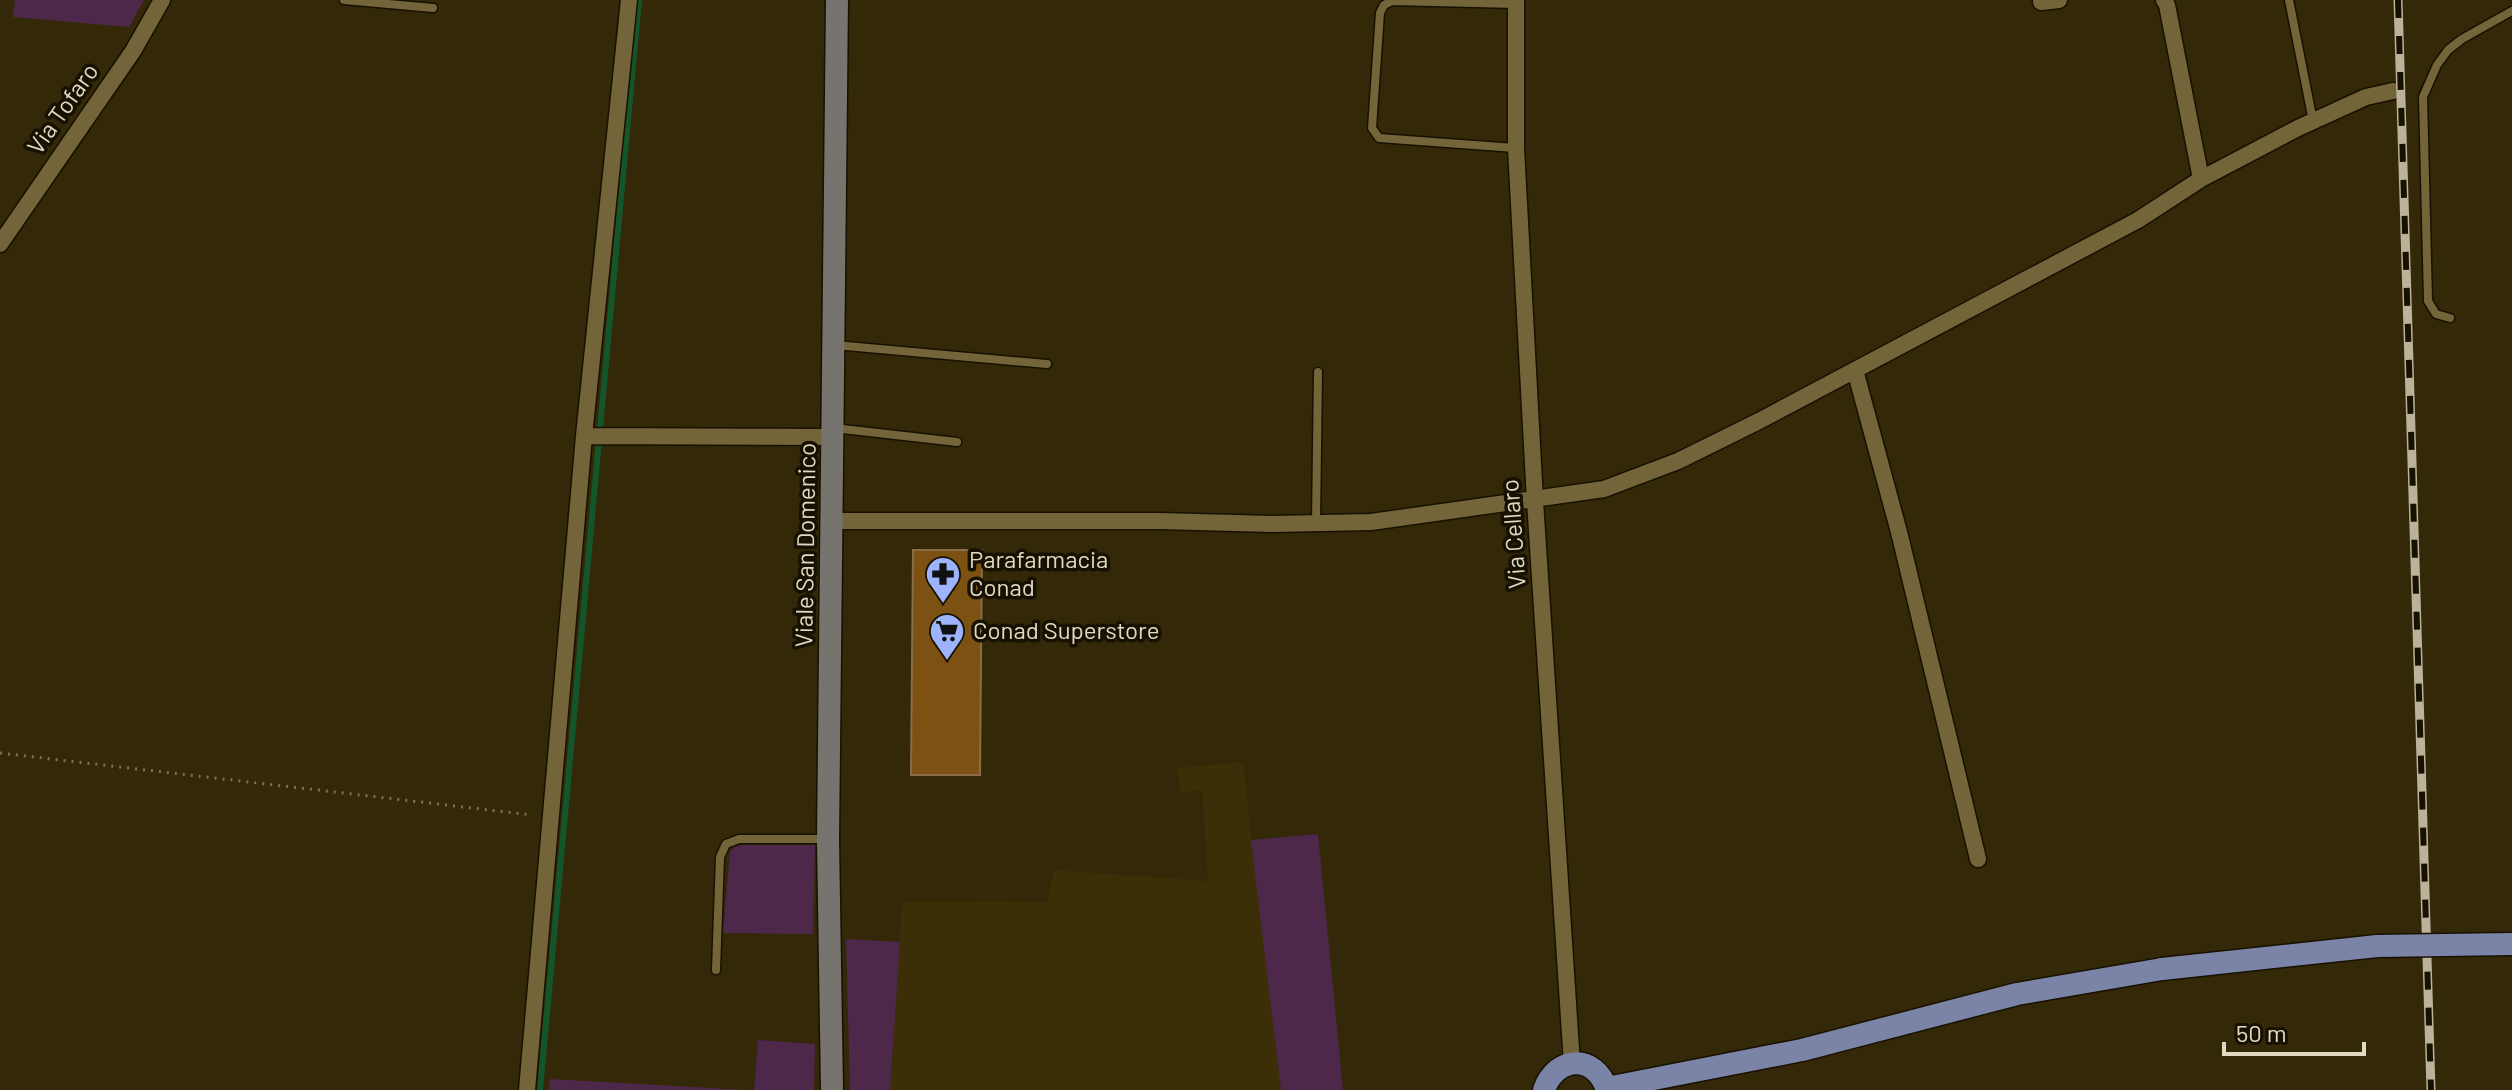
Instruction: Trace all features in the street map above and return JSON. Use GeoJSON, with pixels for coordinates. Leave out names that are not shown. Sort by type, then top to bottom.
{"type":"FeatureCollection","features":[{"type":"Feature","properties":{"kind":"main road","name":"Viale San Domenico"},"geometry":{"type":"LineString","coordinates":[[832,1090],[828,839],[837,0]]}},
{"type":"Feature","properties":{"kind":"main road"},"geometry":{"type":"LineString","coordinates":[[1544,1090],[1554,1072],[1572,1064],[1590,1067],[1598,1072],[1607,1089],[1802,1050],[2017,994],[2162,969],[2377,946],[2512,944]]}},
{"type":"Feature","properties":{"kind":"street","name":"Via Tofaro"},"geometry":{"type":"LineString","coordinates":[[0,244],[133,51],[162,0]]}},
{"type":"Feature","properties":{"kind":"street"},"geometry":{"type":"LineString","coordinates":[[527,1090],[552,817],[595,435],[629,0]]}},
{"type":"Feature","properties":{"kind":"street"},"geometry":{"type":"LineString","coordinates":[[2041,2],[2059,0]]}},
{"type":"Feature","properties":{"kind":"street"},"geometry":{"type":"LineString","coordinates":[[2164,0],[2201,179]]}},
{"type":"Feature","properties":{"kind":"street","name":"Via Cellaro"},"geometry":{"type":"LineString","coordinates":[[1516,2],[1516,148],[1535,501],[1572,1064]]}},
{"type":"Feature","properties":{"kind":"street"},"geometry":{"type":"LineString","coordinates":[[832,521],[1371,522],[1604,489],[1678,461],[1855,370],[2138,220],[2201,179],[2313,121],[2366,97],[2393,91]]}},
{"type":"Feature","properties":{"kind":"street"},"geometry":{"type":"LineString","coordinates":[[1855,370],[1899,532],[1978,859]]}},
{"type":"Feature","properties":{"kind":"street"},"geometry":{"type":"LineString","coordinates":[[595,435],[833,433]]}},
{"type":"Feature","properties":{"kind":"lane"},"geometry":{"type":"LineString","coordinates":[[344,0],[433,8]]}},
{"type":"Feature","properties":{"kind":"lane"},"geometry":{"type":"LineString","coordinates":[[2289,0],[2313,121]]}},
{"type":"Feature","properties":{"kind":"lane"},"geometry":{"type":"LineString","coordinates":[[1516,2],[1392,1],[1384,5],[1380,13],[1372,128],[1379,138],[1516,148]]}},
{"type":"Feature","properties":{"kind":"lane"},"geometry":{"type":"LineString","coordinates":[[2450,318],[2436,314],[2428,301],[2423,97],[2437,65],[2448,50],[2512,11]]}},
{"type":"Feature","properties":{"kind":"lane"},"geometry":{"type":"LineString","coordinates":[[834,345],[1047,364]]}},
{"type":"Feature","properties":{"kind":"lane"},"geometry":{"type":"LineString","coordinates":[[1316,523],[1318,372]]}},
{"type":"Feature","properties":{"kind":"lane"},"geometry":{"type":"LineString","coordinates":[[833,433],[957,442]]}},
{"type":"Feature","properties":{"kind":"lane"},"geometry":{"type":"LineString","coordinates":[[716,970],[720,857],[726,844],[739,839],[828,839]]}},
{"type":"Feature","properties":{"kind":"path"},"geometry":{"type":"LineString","coordinates":[[0,753],[552,817]]}},
{"type":"Feature","properties":{"kind":"shaded area"},"geometry":{"type":"Polygon","coordinates":[[[15,0],[144,0],[129,27],[13,17],[15,0]]]}},
{"type":"Feature","properties":{"kind":"shaded area"},"geometry":{"type":"Polygon","coordinates":[[[1243,762],[1281,1090],[890,1090],[902,902],[1047,903],[1054,870],[1208,881],[1202,790],[1180,793],[1178,768],[1243,762]]]}},
{"type":"Feature","properties":{"kind":"shaded area"},"geometry":{"type":"Polygon","coordinates":[[[1318,834],[1343,1090],[1281,1090],[1251,840],[1318,834]]]}},
{"type":"Feature","properties":{"kind":"shaded area"},"geometry":{"type":"Polygon","coordinates":[[[815,845],[813,934],[723,933],[730,852],[734,847],[815,845]]]}},
{"type":"Feature","properties":{"kind":"shaded area"},"geometry":{"type":"Polygon","coordinates":[[[846,939],[900,942],[890,1090],[850,1090],[846,939]]]}},
{"type":"Feature","properties":{"kind":"shaded area"},"geometry":{"type":"Polygon","coordinates":[[[758,1040],[815,1044],[814,1090],[754,1090],[758,1040]]]}},
{"type":"Feature","properties":{"kind":"shaded area"},"geometry":{"type":"Polygon","coordinates":[[[550,1079],[746,1090],[549,1090],[550,1079]]]}},
{"type":"Feature","properties":{"kind":"building","name":"Conad Superstore"},"geometry":{"type":"Polygon","coordinates":[[[913,550],[982,550],[980,775],[911,775],[913,550]]]}},
{"type":"Feature","properties":{"kind":"waterway"},"geometry":{"type":"LineString","coordinates":[[540,1090],[639,0]]}},
{"type":"Feature","properties":{"kind":"railway"},"geometry":{"type":"LineString","coordinates":[[2398,0],[2431,1090]]}},
{"type":"Feature","properties":{"kind":"place","name":"Parafarmacia Conad"},"geometry":{"type":"Point","coordinates":[943,605]}},
{"type":"Feature","properties":{"kind":"place","name":"Conad Superstore"},"geometry":{"type":"Point","coordinates":[947,662]}}]}
